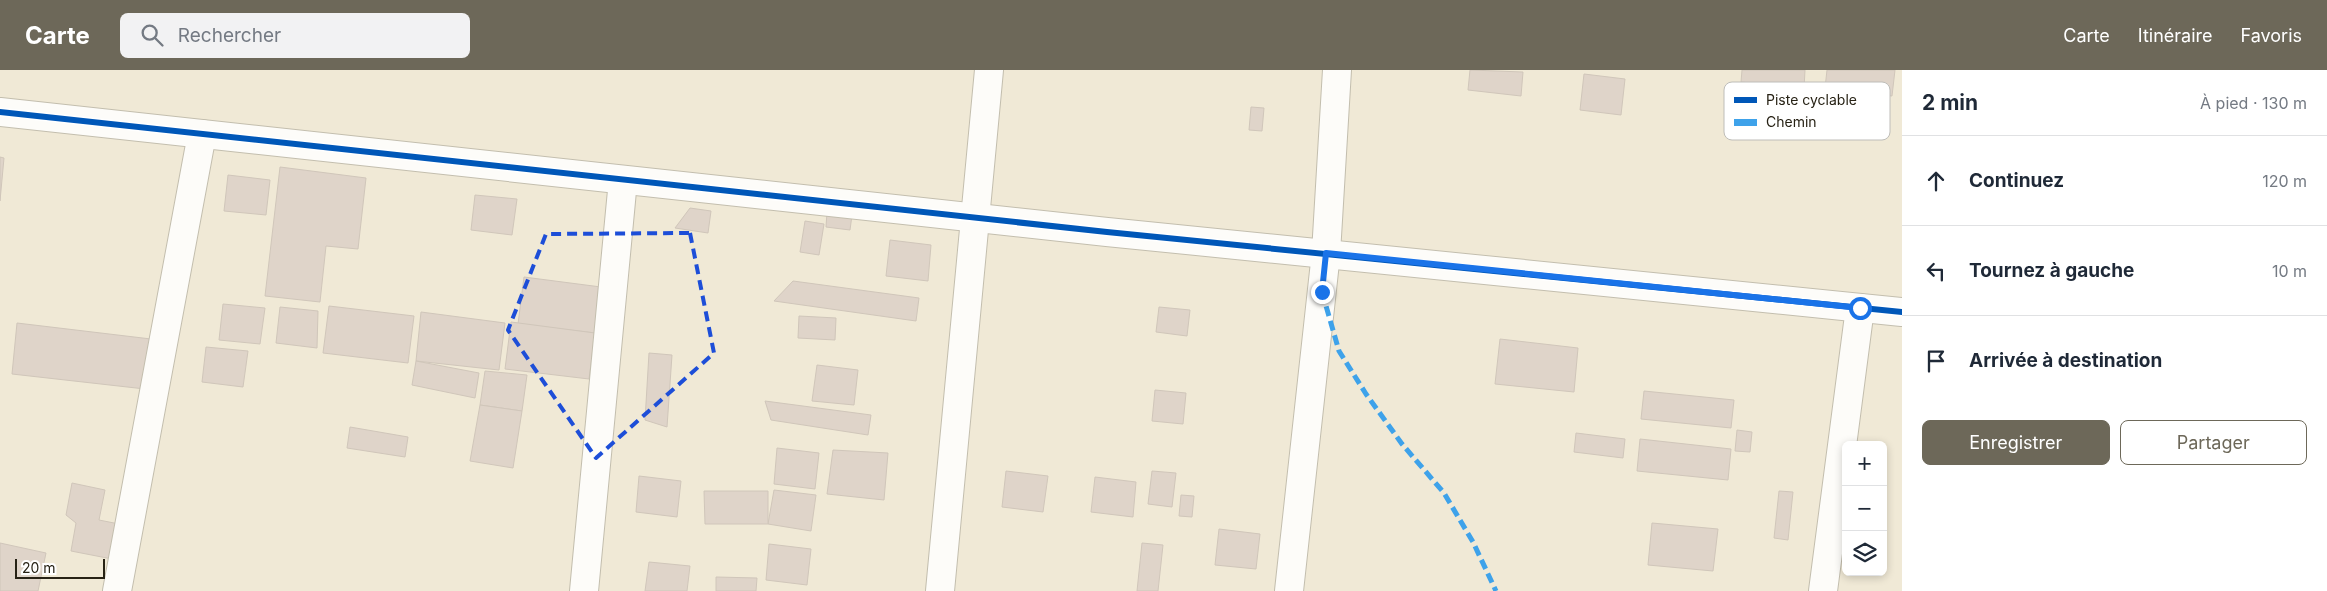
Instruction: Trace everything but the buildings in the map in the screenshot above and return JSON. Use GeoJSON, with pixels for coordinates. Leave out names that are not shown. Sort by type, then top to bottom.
{"type":"FeatureCollection","features":[{"type":"Feature","properties":{"kind":"street"},"geometry":{"type":"LineString","coordinates":[[940,591],[989,70]]}},
{"type":"Feature","properties":{"kind":"street"},"geometry":{"type":"LineString","coordinates":[[1289,591],[1326,253],[1337,70]]}},
{"type":"Feature","properties":{"kind":"street"},"geometry":{"type":"LineString","coordinates":[[0,112],[975,218],[1902,312]]}},
{"type":"Feature","properties":{"kind":"street"},"geometry":{"type":"LineString","coordinates":[[117,591],[202,134]]}},
{"type":"Feature","properties":{"kind":"street"},"geometry":{"type":"LineString","coordinates":[[584,591],[623,180]]}},
{"type":"Feature","properties":{"kind":"street"},"geometry":{"type":"LineString","coordinates":[[1823,591],[1860,308]]}},
{"type":"Feature","properties":{"kind":"highlighted area"},"geometry":{"type":"Polygon","coordinates":[[[690,233],[714,353],[596,458],[508,330],[546,234],[690,233]]]}},
{"type":"Feature","properties":{"kind":"marked path"},"geometry":{"type":"LineString","coordinates":[[1322,292],[1339,351],[1366,394],[1402,444],[1444,493],[1473,542],[1496,591]]}},
{"type":"Feature","properties":{"kind":"cycle path"},"geometry":{"type":"LineString","coordinates":[[0,112],[1107,232],[1902,312]]}},
{"type":"Feature","properties":{"kind":"route"},"geometry":{"type":"LineString","coordinates":[[1322,292],[1326,253],[1860,308]]}}]}
